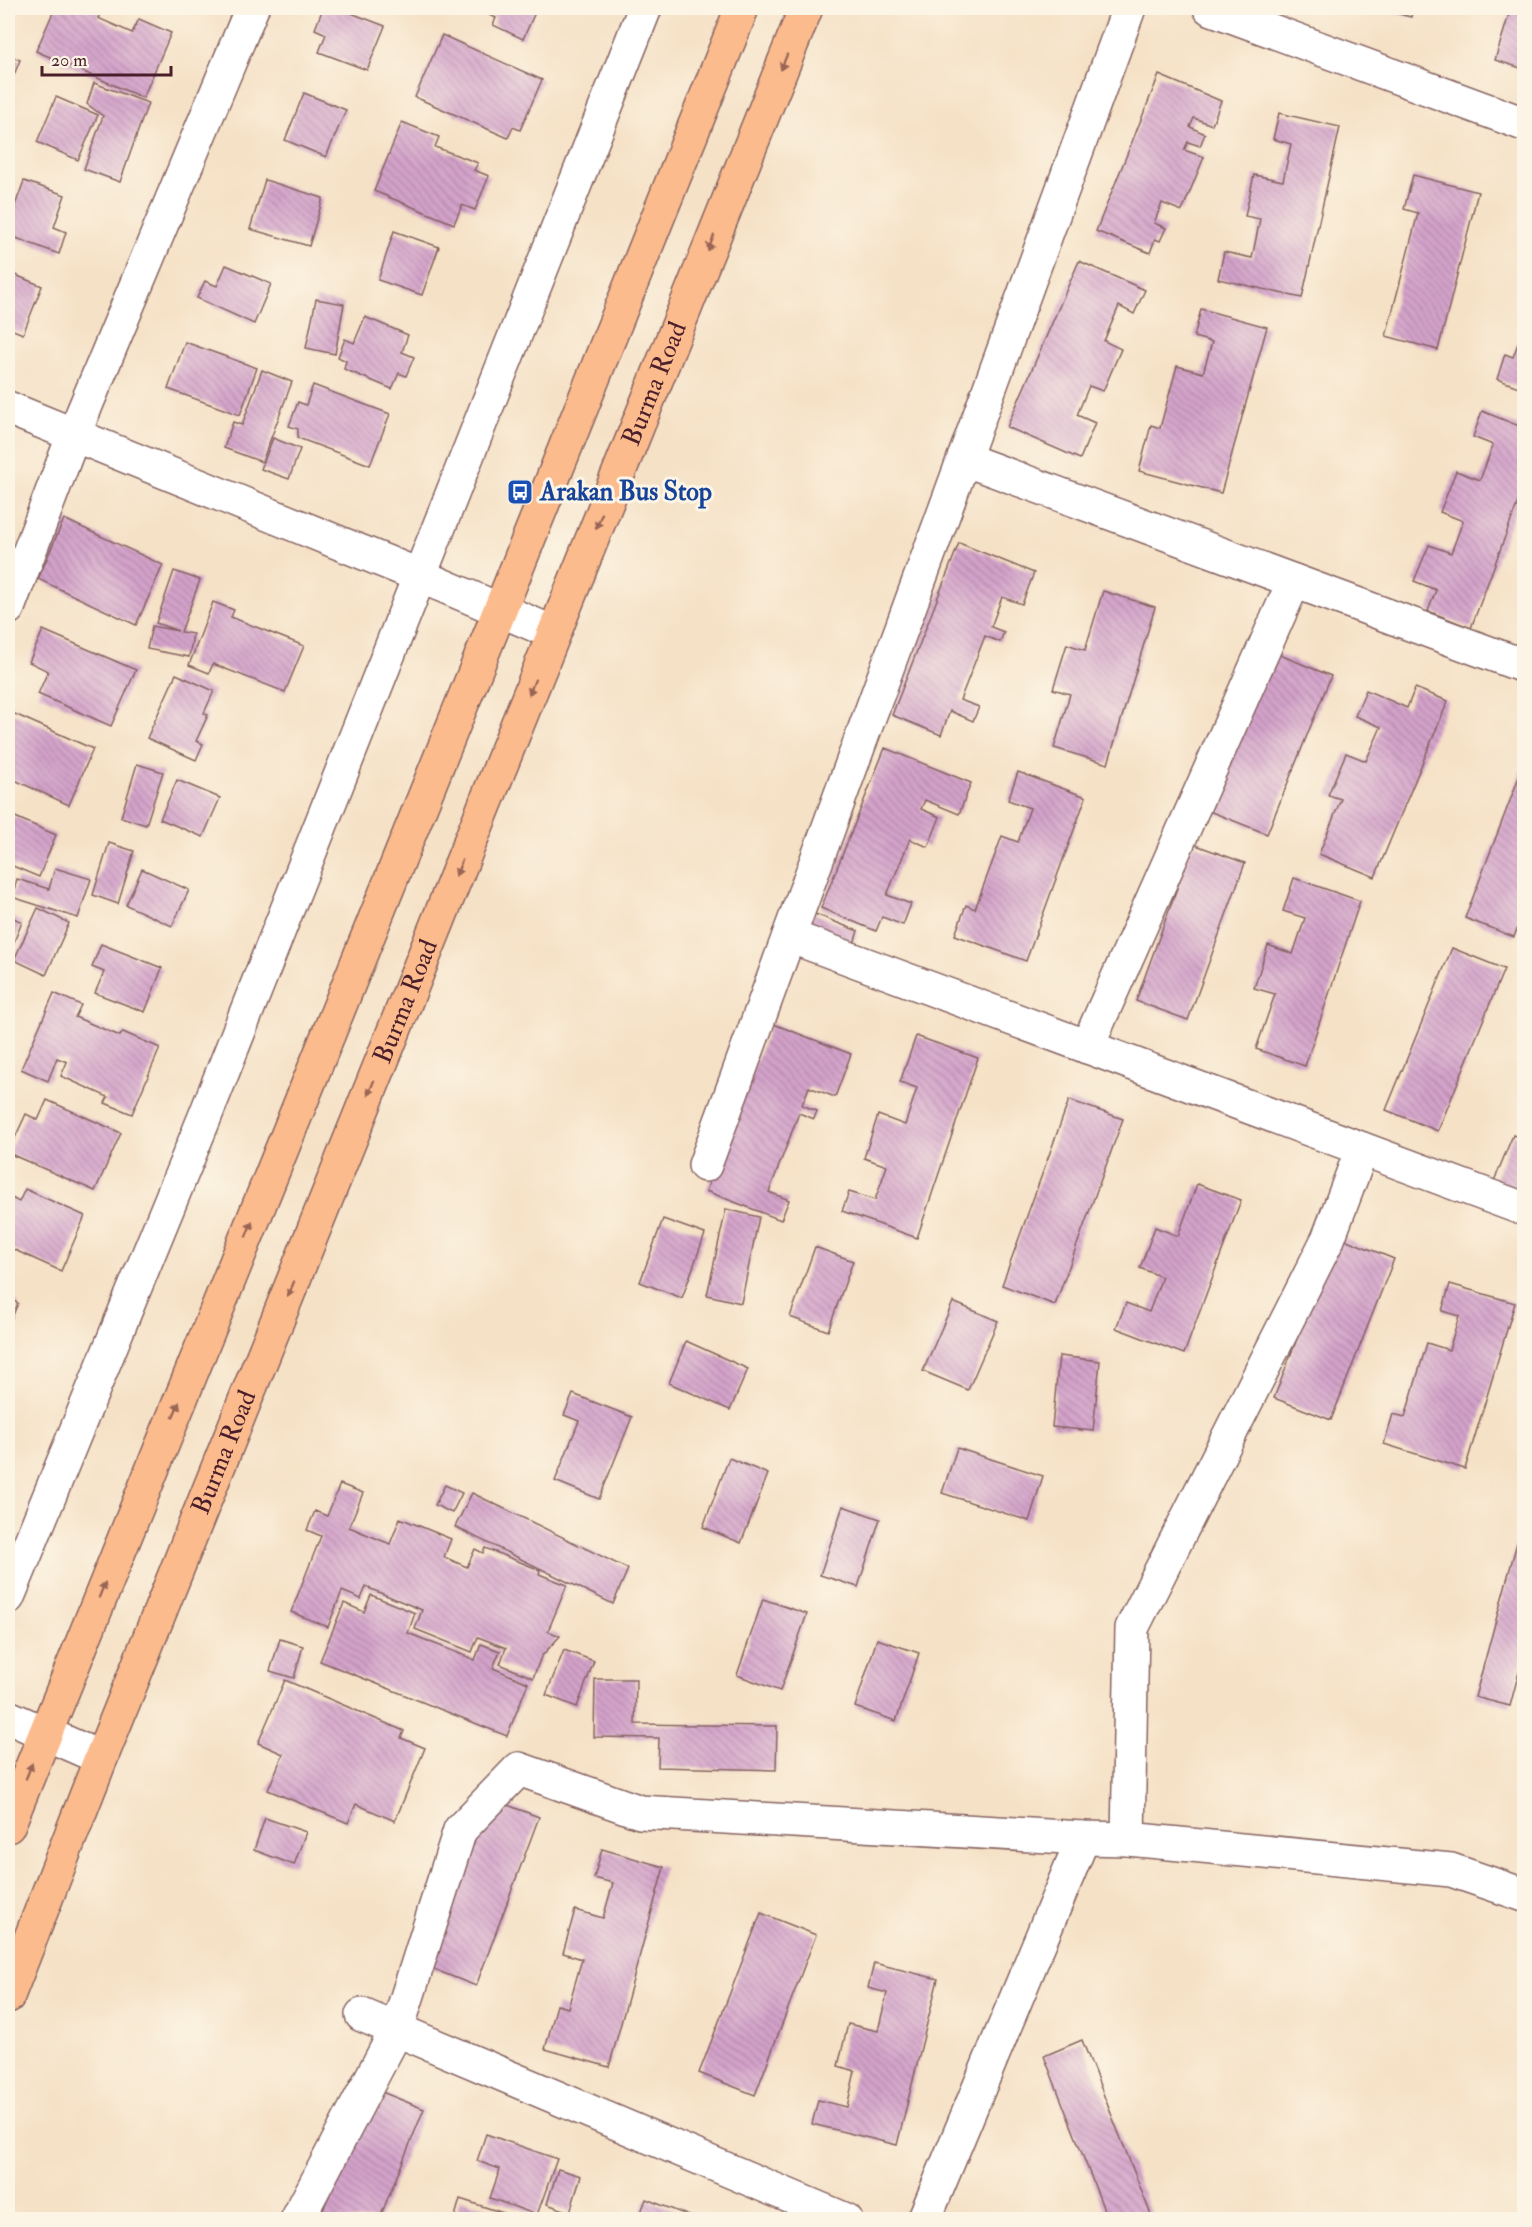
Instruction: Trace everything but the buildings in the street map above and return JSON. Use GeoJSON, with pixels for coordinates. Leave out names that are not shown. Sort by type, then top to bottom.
{"type":"FeatureCollection","features":[{"type":"Feature","properties":{"kind":"main road"},"geometry":{"type":"LineString","coordinates":[[8,1826],[742,8]]}},
{"type":"Feature","properties":{"kind":"main road","name":"Burma Road"},"geometry":{"type":"LineString","coordinates":[[8,1996],[101,1758],[806,8]]}},
{"type":"Feature","properties":{"kind":"street"},"geometry":{"type":"LineString","coordinates":[[8,608],[74,434],[252,8]]}},
{"type":"Feature","properties":{"kind":"street"},"geometry":{"type":"LineString","coordinates":[[8,1597],[204,1119],[645,8]]}},
{"type":"Feature","properties":{"kind":"street"},"geometry":{"type":"LineString","coordinates":[[705,1165],[1129,8]]}},
{"type":"Feature","properties":{"kind":"street"},"geometry":{"type":"LineString","coordinates":[[1210,8],[1524,124]]}},
{"type":"Feature","properties":{"kind":"street"},"geometry":{"type":"LineString","coordinates":[[8,408],[418,575],[554,633]]}},
{"type":"Feature","properties":{"kind":"street"},"geometry":{"type":"LineString","coordinates":[[964,459],[1524,666]]}},
{"type":"Feature","properties":{"kind":"street"},"geometry":{"type":"LineString","coordinates":[[1087,1047],[1294,581]]}},
{"type":"Feature","properties":{"kind":"street"},"geometry":{"type":"LineString","coordinates":[[789,936],[1524,1209]]}},
{"type":"Feature","properties":{"kind":"street"},"geometry":{"type":"LineString","coordinates":[[1128,1839],[1132,1628],[1328,1239],[1362,1149]]}},
{"type":"Feature","properties":{"kind":"street"},"geometry":{"type":"LineString","coordinates":[[8,1717],[101,1758]]}},
{"type":"Feature","properties":{"kind":"street"},"geometry":{"type":"LineString","coordinates":[[297,2220],[397,2030],[460,1830],[519,1769],[640,1812],[1128,1839],[1451,1870],[1524,1894]]}},
{"type":"Feature","properties":{"kind":"street"},"geometry":{"type":"LineString","coordinates":[[924,2220],[1083,1838]]}},
{"type":"Feature","properties":{"kind":"street"},"geometry":{"type":"LineString","coordinates":[[362,2015],[846,2220]]}},
{"type":"Feature","properties":{"kind":"place","name":"Arakan Bus Stop"},"geometry":{"type":"Point","coordinates":[520,492]}}]}
